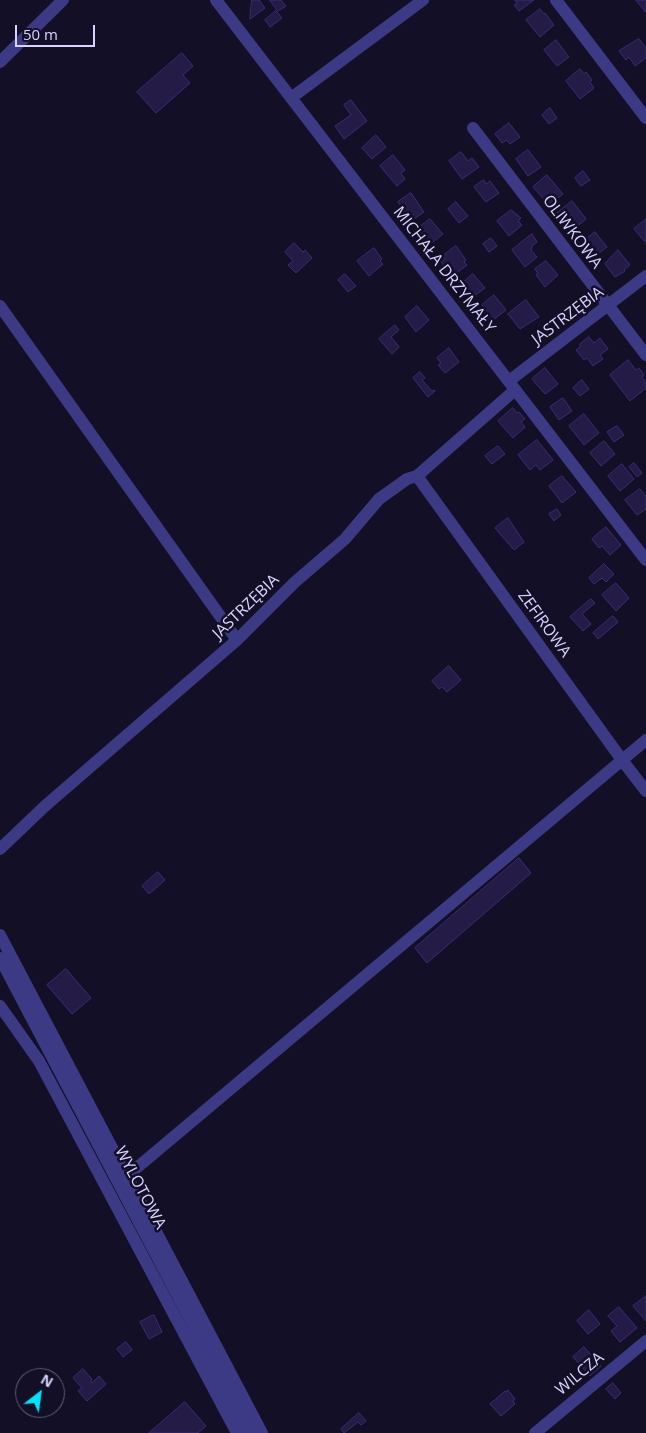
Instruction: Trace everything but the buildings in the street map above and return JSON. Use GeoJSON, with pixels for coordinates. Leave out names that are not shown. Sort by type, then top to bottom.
{"type":"FeatureCollection","features":[{"type":"Feature","properties":{"kind":"street"},"geometry":{"type":"LineString","coordinates":[[0,62],[63,0]]}},
{"type":"Feature","properties":{"kind":"street","name":"MICHAŁA DRZYMAŁY"},"geometry":{"type":"LineString","coordinates":[[216,0],[646,560]]}},
{"type":"Feature","properties":{"kind":"street"},"geometry":{"type":"LineString","coordinates":[[291,98],[423,0]]}},
{"type":"Feature","properties":{"kind":"street"},"geometry":{"type":"LineString","coordinates":[[556,0],[646,118]]}},
{"type":"Feature","properties":{"kind":"street","name":"OLIWKOWA"},"geometry":{"type":"LineString","coordinates":[[473,128],[646,355]]}},
{"type":"Feature","properties":{"kind":"street","name":"JASTRZĘBIA"},"geometry":{"type":"LineString","coordinates":[[0,849],[45,806],[237,640],[295,582],[344,539],[379,499],[407,479],[417,476],[512,386],[646,276]]}},
{"type":"Feature","properties":{"kind":"street"},"geometry":{"type":"LineString","coordinates":[[0,306],[237,640]]}},
{"type":"Feature","properties":{"kind":"street","name":"ZEFIROWA"},"geometry":{"type":"LineString","coordinates":[[417,476],[622,760],[646,790]]}},
{"type":"Feature","properties":{"kind":"street"},"geometry":{"type":"LineString","coordinates":[[127,1176],[646,740]]}},
{"type":"Feature","properties":{"kind":"street","name":"WYLOTOWA"},"geometry":{"type":"LineString","coordinates":[[0,935],[262,1433]]}},
{"type":"Feature","properties":{"kind":"street","name":"WYLOTOWA"},"geometry":{"type":"LineString","coordinates":[[0,958],[250,1433]]}},
{"type":"Feature","properties":{"kind":"street","name":"WYLOTOWA"},"geometry":{"type":"LineString","coordinates":[[0,1006],[39,1061],[237,1433]]}},
{"type":"Feature","properties":{"kind":"street","name":"WILCZA"},"geometry":{"type":"LineString","coordinates":[[535,1433],[646,1341]]}}]}
